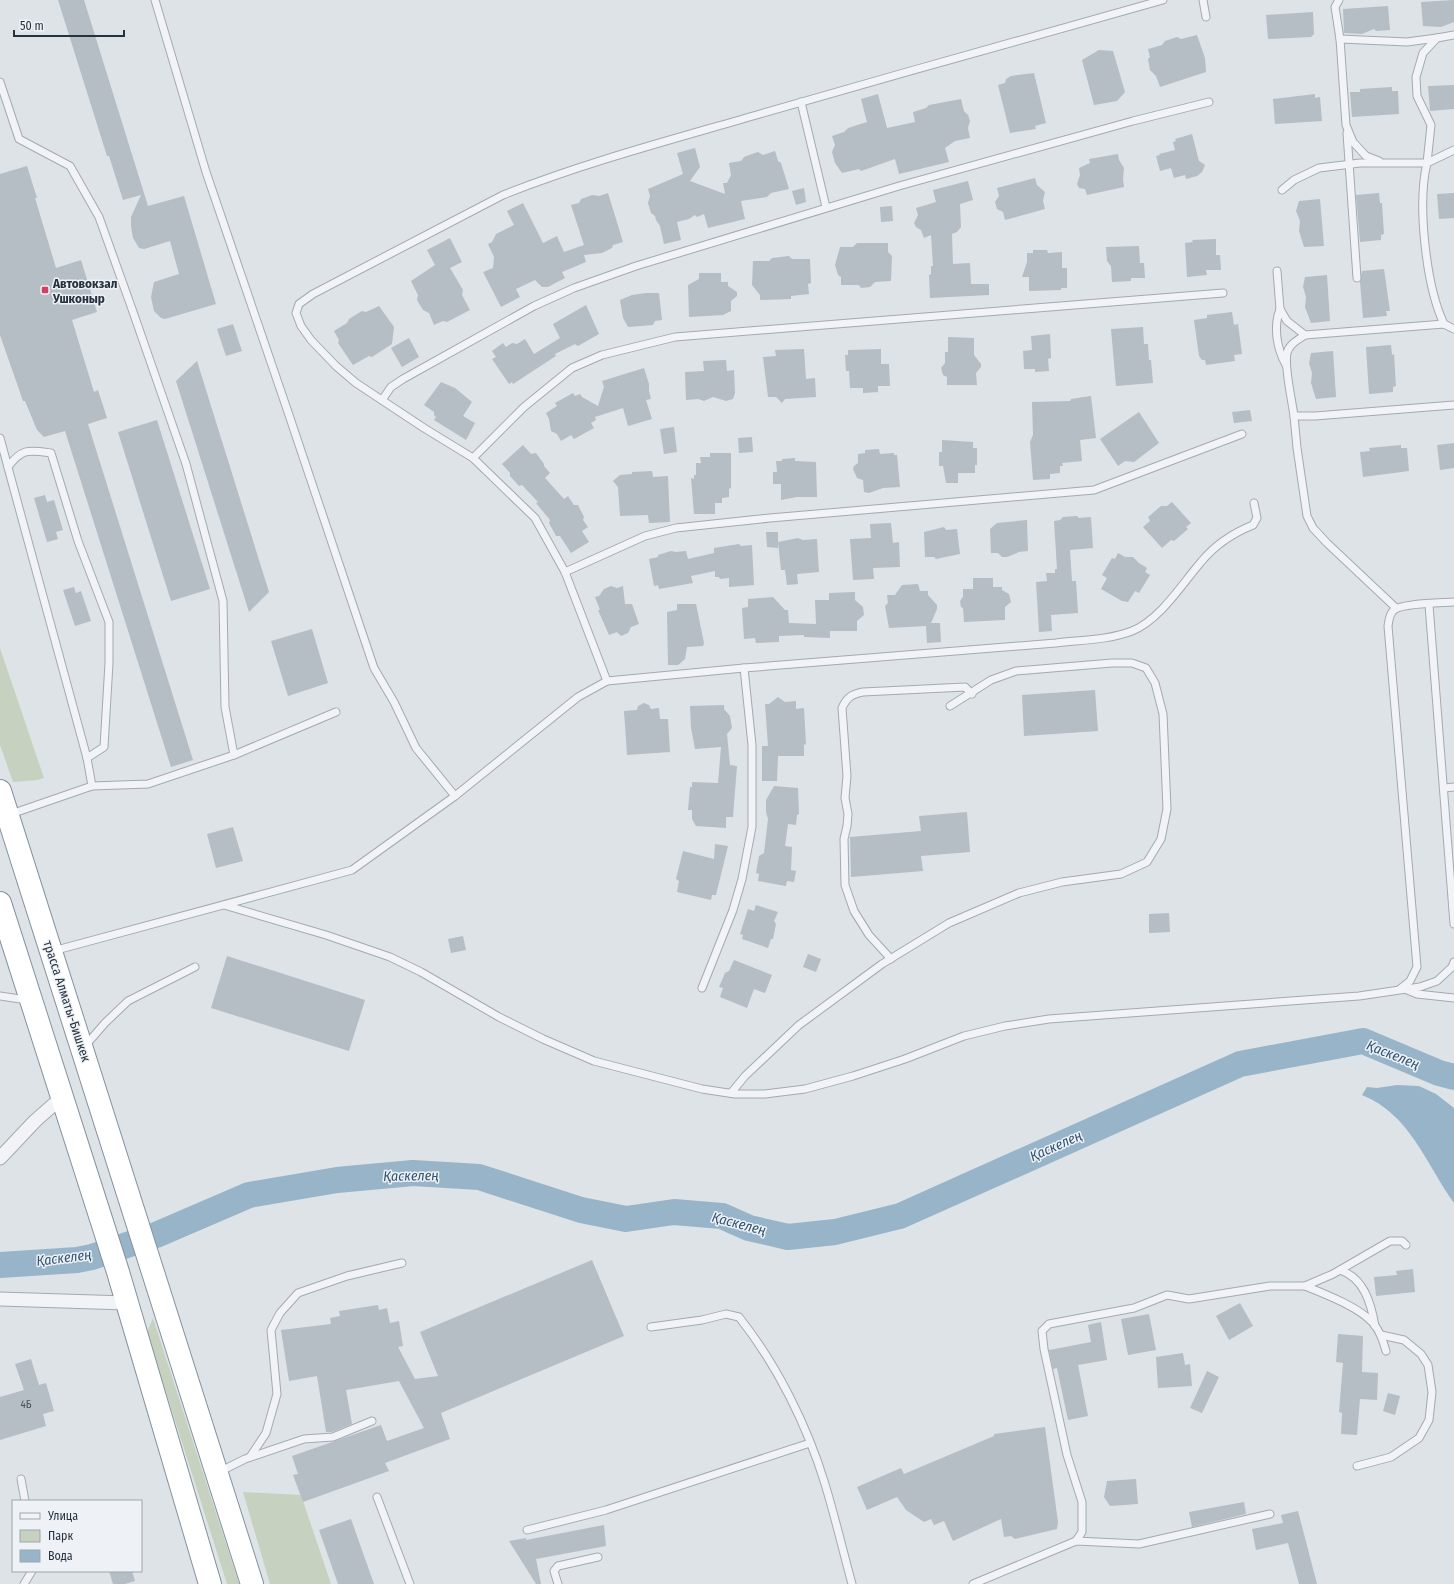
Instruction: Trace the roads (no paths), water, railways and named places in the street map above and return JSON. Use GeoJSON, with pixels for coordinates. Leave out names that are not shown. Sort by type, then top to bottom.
{"type":"FeatureCollection","features":[{"type":"Feature","properties":{"kind":"highway","name":"трасса Алматы-Бишкек"},"geometry":{"type":"LineString","coordinates":[[0,792],[252,1584]]}},
{"type":"Feature","properties":{"kind":"highway"},"geometry":{"type":"LineString","coordinates":[[0,903],[32,1001],[61,1098],[118,1272],[210,1584]]}},
{"type":"Feature","properties":{"kind":"highway"},"geometry":{"type":"LineString","coordinates":[[32,1001],[63,990]]}},
{"type":"Feature","properties":{"kind":"street"},"geometry":{"type":"LineString","coordinates":[[0,1158],[35,1121],[61,1098]]}},
{"type":"Feature","properties":{"kind":"street"},"geometry":{"type":"LineString","coordinates":[[0,1299],[126,1303]]}},
{"type":"Feature","properties":{"kind":"lane"},"geometry":{"type":"LineString","coordinates":[[155,0],[206,172],[374,668],[394,702],[416,748],[455,796]]}},
{"type":"Feature","properties":{"kind":"lane"},"geometry":{"type":"LineString","coordinates":[[608,681],[565,572],[534,518],[473,458],[356,383],[336,366],[311,340],[301,326],[296,313],[299,304],[305,299],[503,195],[525,186],[637,150],[801,102],[1163,0]]}},
{"type":"Feature","properties":{"kind":"lane"},"geometry":{"type":"LineString","coordinates":[[1203,0],[1206,17]]}},
{"type":"Feature","properties":{"kind":"lane"},"geometry":{"type":"LineString","coordinates":[[1339,0],[1335,7],[1340,39],[1357,278]]}},
{"type":"Feature","properties":{"kind":"lane"},"geometry":{"type":"LineString","coordinates":[[1340,39],[1407,42],[1454,35]]}},
{"type":"Feature","properties":{"kind":"lane"},"geometry":{"type":"LineString","coordinates":[[1437,38],[1423,53],[1416,77],[1417,96],[1431,125],[1427,163],[1424,176],[1423,218],[1431,280],[1438,309],[1444,324]]}},
{"type":"Feature","properties":{"kind":"lane"},"geometry":{"type":"LineString","coordinates":[[0,82],[19,139],[70,166],[99,217],[186,464],[223,601],[225,707],[234,754]]}},
{"type":"Feature","properties":{"kind":"lane"},"geometry":{"type":"LineString","coordinates":[[801,102],[826,208]]}},
{"type":"Feature","properties":{"kind":"lane"},"geometry":{"type":"LineString","coordinates":[[382,400],[391,387],[403,379],[534,306],[574,288],[636,266],[826,208],[1126,123],[1209,102]]}},
{"type":"Feature","properties":{"kind":"lane"},"geometry":{"type":"LineString","coordinates":[[1346,125],[1353,142],[1366,156],[1382,163]]}},
{"type":"Feature","properties":{"kind":"lane"},"geometry":{"type":"LineString","coordinates":[[1282,190],[1294,180],[1319,168],[1349,164],[1427,163],[1454,150]]}},
{"type":"Feature","properties":{"kind":"lane"},"geometry":{"type":"LineString","coordinates":[[1276,271],[1280,309],[1287,321],[1305,335]]}},
{"type":"Feature","properties":{"kind":"lane"},"geometry":{"type":"LineString","coordinates":[[473,458],[524,407],[572,368],[602,355],[675,337],[1223,293]]}},
{"type":"Feature","properties":{"kind":"lane"},"geometry":{"type":"LineString","coordinates":[[1280,309],[1277,318],[1277,337],[1281,356],[1286,365]]}},
{"type":"Feature","properties":{"kind":"lane"},"geometry":{"type":"LineString","coordinates":[[1396,608],[1327,543],[1307,516],[1286,365],[1287,352],[1294,342],[1305,335],[1444,324],[1454,329]]}},
{"type":"Feature","properties":{"kind":"lane"},"geometry":{"type":"LineString","coordinates":[[1294,416],[1315,416],[1454,405]]}},
{"type":"Feature","properties":{"kind":"lane"},"geometry":{"type":"LineString","coordinates":[[565,572],[645,536],[676,528],[770,518],[1094,490],[1242,434]]}},
{"type":"Feature","properties":{"kind":"lane"},"geometry":{"type":"LineString","coordinates":[[0,438],[87,758],[92,786]]}},
{"type":"Feature","properties":{"kind":"lane"},"geometry":{"type":"LineString","coordinates":[[8,467],[17,455],[31,450],[50,453],[78,541],[109,622],[109,663],[104,747],[87,758]]}},
{"type":"Feature","properties":{"kind":"lane"},"geometry":{"type":"LineString","coordinates":[[51,951],[352,870],[455,796],[578,697],[608,681],[744,668],[1056,643],[1107,638],[1133,631],[1151,618],[1172,599],[1202,561],[1222,542],[1238,531],[1253,525],[1257,518],[1254,503]]}},
{"type":"Feature","properties":{"kind":"lane"},"geometry":{"type":"LineString","coordinates":[[1401,989],[1410,981],[1416,967],[1388,626],[1389,617],[1396,608],[1406,605],[1429,605],[1454,602]]}},
{"type":"Feature","properties":{"kind":"lane"},"geometry":{"type":"LineString","coordinates":[[1429,605],[1454,924]]}},
{"type":"Feature","properties":{"kind":"lane"},"geometry":{"type":"LineString","coordinates":[[731,1093],[745,1076],[799,1025],[891,959],[949,923],[1019,893],[1062,882],[1121,874],[1147,862],[1161,838],[1166,809],[1163,714],[1155,683],[1146,668],[1132,663],[1112,663],[1016,671],[991,680],[972,694],[950,706]]}},
{"type":"Feature","properties":{"kind":"lane"},"geometry":{"type":"LineString","coordinates":[[702,988],[733,910],[742,879],[752,827],[752,745],[744,668]]}},
{"type":"Feature","properties":{"kind":"lane"},"geometry":{"type":"LineString","coordinates":[[891,959],[869,935],[854,911],[845,885],[844,839],[848,814],[845,798],[847,776],[842,708],[846,699],[853,694],[863,692],[964,687],[972,694]]}},
{"type":"Feature","properties":{"kind":"lane"},"geometry":{"type":"LineString","coordinates":[[8,816],[92,786],[148,784],[234,754],[336,712]]}},
{"type":"Feature","properties":{"kind":"lane"},"geometry":{"type":"LineString","coordinates":[[1444,788],[1454,787]]}},
{"type":"Feature","properties":{"kind":"lane"},"geometry":{"type":"LineString","coordinates":[[224,905],[326,935],[390,956],[499,1017],[543,1039],[594,1061],[622,1070],[702,1089],[731,1093],[765,1094],[805,1089],[898,1062],[964,1036],[1005,1026],[1049,1019],[1359,996],[1401,989],[1437,981],[1446,973],[1454,962]]}},
{"type":"Feature","properties":{"kind":"lane"},"geometry":{"type":"LineString","coordinates":[[82,1050],[105,1023],[128,1001],[195,967]]}},
{"type":"Feature","properties":{"kind":"lane"},"geometry":{"type":"LineString","coordinates":[[1446,973],[1454,972]]}},
{"type":"Feature","properties":{"kind":"lane"},"geometry":{"type":"LineString","coordinates":[[1401,989],[1417,994],[1454,998]]}},
{"type":"Feature","properties":{"kind":"lane"},"geometry":{"type":"LineString","coordinates":[[0,996],[32,1001]]}},
{"type":"Feature","properties":{"kind":"lane"},"geometry":{"type":"LineString","coordinates":[[1076,1541],[1082,1532],[1082,1502],[1067,1455],[1044,1348],[1042,1331],[1049,1324],[1134,1308],[1166,1295],[1190,1299],[1270,1286],[1305,1286],[1340,1270],[1390,1241],[1402,1241],[1406,1245]]}},
{"type":"Feature","properties":{"kind":"lane"},"geometry":{"type":"LineString","coordinates":[[250,1457],[266,1433],[277,1394],[271,1330],[280,1313],[298,1292],[347,1276],[402,1263]]}},
{"type":"Feature","properties":{"kind":"lane"},"geometry":{"type":"LineString","coordinates":[[1340,1270],[1349,1273],[1364,1291],[1371,1304],[1375,1326]]}},
{"type":"Feature","properties":{"kind":"lane"},"geometry":{"type":"LineString","coordinates":[[1305,1286],[1355,1310],[1373,1322],[1381,1335],[1386,1351]]}},
{"type":"Feature","properties":{"kind":"lane"},"geometry":{"type":"LineString","coordinates":[[651,1327],[702,1320],[726,1314],[739,1316],[759,1342],[791,1400],[810,1443],[825,1483],[852,1584]]}},
{"type":"Feature","properties":{"kind":"lane"},"geometry":{"type":"LineString","coordinates":[[1357,1466],[1391,1457],[1420,1438],[1429,1420],[1432,1392],[1428,1365],[1421,1354],[1404,1340],[1381,1335]]}},
{"type":"Feature","properties":{"kind":"lane"},"geometry":{"type":"LineString","coordinates":[[217,1473],[250,1457],[304,1439],[333,1437],[372,1421]]}},
{"type":"Feature","properties":{"kind":"lane"},"geometry":{"type":"LineString","coordinates":[[527,1530],[606,1510],[810,1443]]}},
{"type":"Feature","properties":{"kind":"lane"},"geometry":{"type":"LineString","coordinates":[[21,1479],[25,1500]]}},
{"type":"Feature","properties":{"kind":"lane"},"geometry":{"type":"LineString","coordinates":[[377,1497],[410,1584]]}},
{"type":"Feature","properties":{"kind":"lane"},"geometry":{"type":"LineString","coordinates":[[973,1584],[1076,1541],[1139,1544],[1270,1514]]}},
{"type":"Feature","properties":{"kind":"lane"},"geometry":{"type":"LineString","coordinates":[[558,1584],[554,1571],[558,1566],[598,1557]]}},
{"type":"Feature","properties":{"kind":"lane"},"geometry":{"type":"LineString","coordinates":[[24,1584],[31,1572]]}},
{"type":"Feature","properties":{"kind":"water"},"geometry":{"type":"Polygon","coordinates":[[[1397,1085],[1419,1086],[1436,1094],[1454,1108],[1454,1203],[1405,1127],[1393,1114],[1379,1103],[1362,1095],[1367,1087],[1377,1088],[1397,1085]]]}},
{"type":"Feature","properties":{"kind":"waterway","name":"Қаскелең"},"geometry":{"type":"LineString","coordinates":[[0,1265],[77,1260],[92,1257],[156,1235],[249,1195],[337,1180],[413,1173],[479,1177],[581,1210],[626,1219],[674,1212],[722,1216],[749,1228],[788,1237],[835,1232],[900,1216],[1240,1064],[1363,1041],[1439,1073],[1454,1077]]}},
{"type":"Feature","properties":{"kind":"place","name":"Автовокзал Ушконыр"},"geometry":{"type":"Point","coordinates":[45,290]}}]}
